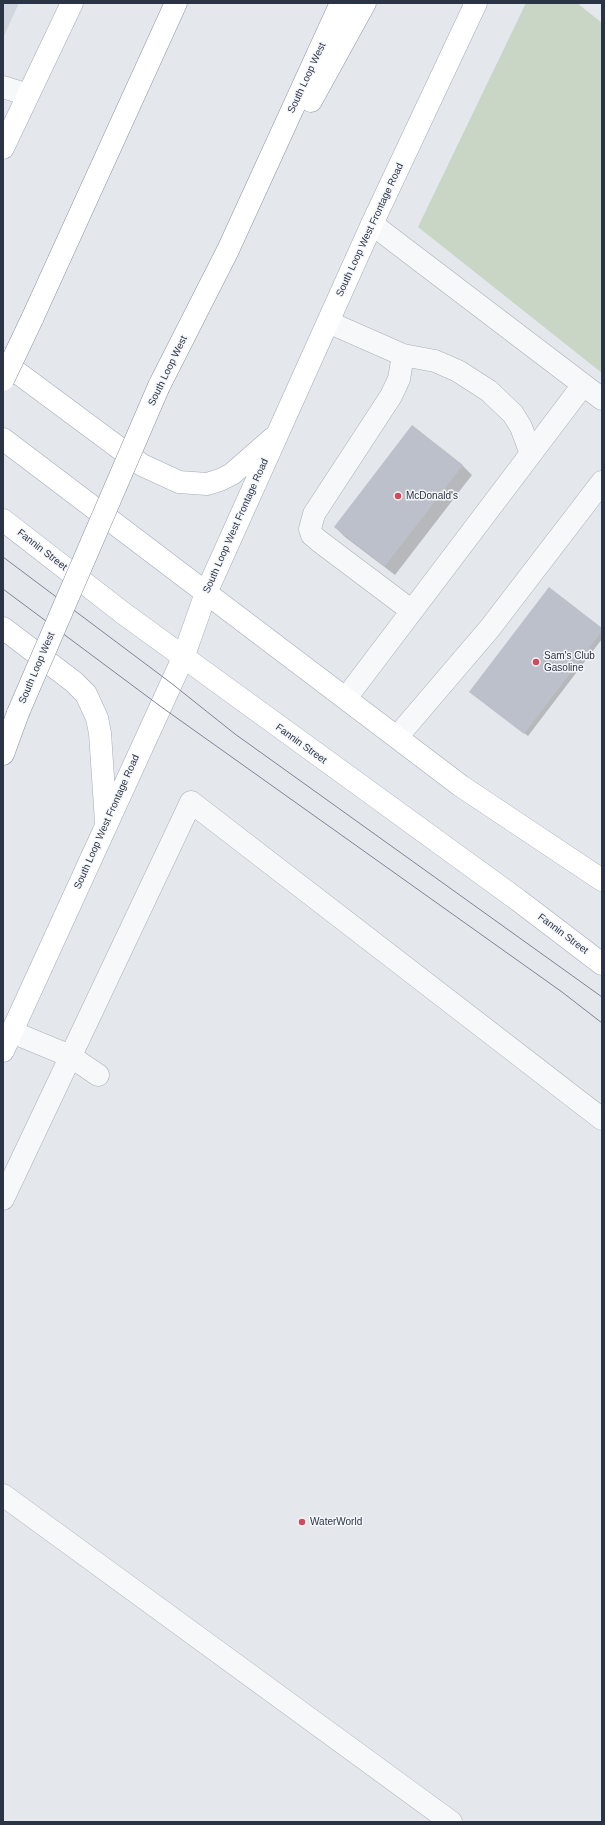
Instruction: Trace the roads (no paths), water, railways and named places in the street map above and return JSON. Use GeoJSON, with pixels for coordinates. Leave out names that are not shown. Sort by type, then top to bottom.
{"type":"FeatureCollection","features":[{"type":"Feature","properties":{"kind":"main road"},"geometry":{"type":"LineString","coordinates":[[3,148],[72,3]]}},
{"type":"Feature","properties":{"kind":"main road"},"geometry":{"type":"LineString","coordinates":[[3,380],[176,3]]}},
{"type":"Feature","properties":{"kind":"main road","name":"South Loop West"},"geometry":{"type":"LineString","coordinates":[[3,743],[18,713],[159,386],[228,250],[341,3]]}},
{"type":"Feature","properties":{"kind":"main road"},"geometry":{"type":"LineString","coordinates":[[228,250],[365,3]]}},
{"type":"Feature","properties":{"kind":"main road","name":"South Loop West Frontage Road"},"geometry":{"type":"LineString","coordinates":[[7,1041],[183,658],[206,592],[372,224],[476,3]]}},
{"type":"Feature","properties":{"kind":"main road"},"geometry":{"type":"LineString","coordinates":[[3,359],[14,370],[142,466],[179,482],[207,484],[220,480],[232,474],[279,433]]}},
{"type":"Feature","properties":{"kind":"main road"},"geometry":{"type":"LineString","coordinates":[[3,439],[488,806],[602,880]]}},
{"type":"Feature","properties":{"kind":"main road","name":"Fannin Street"},"geometry":{"type":"LineString","coordinates":[[3,520],[183,658],[518,900],[602,964]]}},
{"type":"Feature","properties":{"kind":"main road"},"geometry":{"type":"LineString","coordinates":[[3,628],[74,682],[86,694],[97,718],[100,733],[106,825]]}},
{"type":"Feature","properties":{"kind":"main road"},"geometry":{"type":"LineString","coordinates":[[3,754],[18,713]]}},
{"type":"Feature","properties":{"kind":"lane"},"geometry":{"type":"LineString","coordinates":[[3,87],[28,95]]}},
{"type":"Feature","properties":{"kind":"lane"},"geometry":{"type":"LineString","coordinates":[[372,224],[602,399]]}},
{"type":"Feature","properties":{"kind":"lane"},"geometry":{"type":"LineString","coordinates":[[328,322],[403,355],[435,361],[458,371],[489,391],[513,414],[522,427],[531,454]]}},
{"type":"Feature","properties":{"kind":"lane"},"geometry":{"type":"LineString","coordinates":[[403,355],[400,379],[392,396],[314,514],[310,529],[312,535],[319,542],[412,611]]}},
{"type":"Feature","properties":{"kind":"lane"},"geometry":{"type":"LineString","coordinates":[[346,698],[583,385]]}},
{"type":"Feature","properties":{"kind":"lane"},"geometry":{"type":"LineString","coordinates":[[397,737],[490,628],[602,482]]}},
{"type":"Feature","properties":{"kind":"lane"},"geometry":{"type":"LineString","coordinates":[[3,1200],[191,802],[602,1119]]}},
{"type":"Feature","properties":{"kind":"lane"},"geometry":{"type":"LineString","coordinates":[[7,1041],[70,1056],[98,1075]]}},
{"type":"Feature","properties":{"kind":"lane"},"geometry":{"type":"LineString","coordinates":[[3,1495],[452,1822]]}},
{"type":"Feature","properties":{"kind":"tram line"},"geometry":{"type":"LineString","coordinates":[[3,557],[171,683],[235,734],[602,997]]}},
{"type":"Feature","properties":{"kind":"tram line"},"geometry":{"type":"LineString","coordinates":[[3,589],[160,706],[562,992],[602,1023]]}},
{"type":"Feature","properties":{"kind":"place","name":"McDonald's"},"geometry":{"type":"Point","coordinates":[398,496]}},
{"type":"Feature","properties":{"kind":"place","name":"Sam's Club Gasoline"},"geometry":{"type":"Point","coordinates":[536,662]}},
{"type":"Feature","properties":{"kind":"place","name":"WaterWorld"},"geometry":{"type":"Point","coordinates":[302,1522]}}]}
